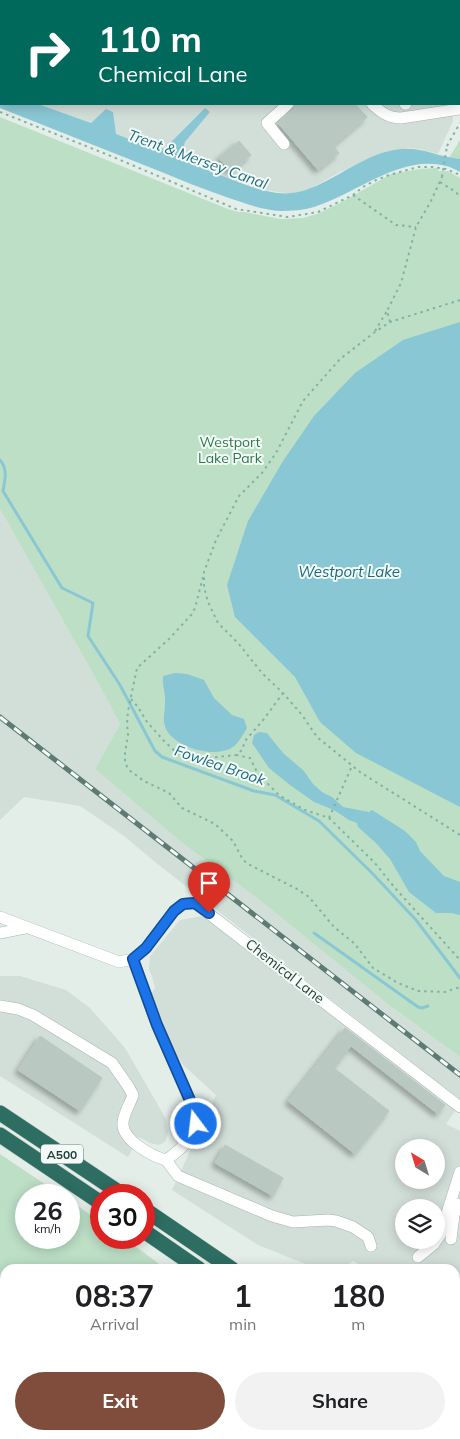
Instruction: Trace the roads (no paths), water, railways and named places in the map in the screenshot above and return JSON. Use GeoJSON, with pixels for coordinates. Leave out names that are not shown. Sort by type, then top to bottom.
{"type":"FeatureCollection","features":[{"type":"Feature","properties":{"kind":"highway","name":"A500"},"geometry":{"type":"LineString","coordinates":[[0,1113],[106,1184]]}},
{"type":"Feature","properties":{"kind":"highway","name":"A500"},"geometry":{"type":"LineString","coordinates":[[0,1135],[90,1196]]}},
{"type":"Feature","properties":{"kind":"highway"},"geometry":{"type":"LineString","coordinates":[[155,1216],[225,1264]]}},
{"type":"Feature","properties":{"kind":"highway"},"geometry":{"type":"LineString","coordinates":[[155,1239],[192,1264]]}},
{"type":"Feature","properties":{"kind":"street"},"geometry":{"type":"LineString","coordinates":[[284,144],[267,123],[287,105]]}},
{"type":"Feature","properties":{"kind":"street"},"geometry":{"type":"LineString","coordinates":[[373,105],[384,114],[393,118],[460,109]]}},
{"type":"Feature","properties":{"kind":"street","name":"Chemical Lane"},"geometry":{"type":"LineString","coordinates":[[133,959],[146,948],[174,911],[183,904],[195,903],[460,1107]]}},
{"type":"Feature","properties":{"kind":"street"},"geometry":{"type":"LineString","coordinates":[[0,917],[119,962],[133,959],[157,1025],[196,1114],[196,1124],[192,1135],[185,1145],[166,1160]]}},
{"type":"Feature","properties":{"kind":"street"},"geometry":{"type":"LineString","coordinates":[[0,933],[27,928]]}},
{"type":"Feature","properties":{"kind":"street"},"geometry":{"type":"LineString","coordinates":[[0,1006],[18,1009],[33,1015],[112,1063],[133,1096],[123,1124],[125,1134],[135,1144],[166,1160],[178,1176],[272,1216],[293,1222],[336,1221],[353,1227],[368,1237],[371,1246]]}},
{"type":"Feature","properties":{"kind":"street"},"geometry":{"type":"LineString","coordinates":[[418,1257],[434,1244],[440,1235],[460,1172]]}},
{"type":"Feature","properties":{"kind":"street"},"geometry":{"type":"LineString","coordinates":[[451,1239],[454,1215],[460,1198]]}},
{"type":"Feature","properties":{"kind":"water"},"geometry":{"type":"Polygon","coordinates":[[[0,105],[41,105],[91,123],[106,109],[113,112],[116,134],[157,150],[165,148],[205,108],[210,112],[185,142],[181,156],[208,171],[275,193],[292,193],[316,186],[364,160],[400,149],[417,150],[460,159],[460,172],[446,166],[429,164],[412,166],[378,177],[314,207],[289,211],[266,209],[200,188],[0,108],[0,105]]]}},
{"type":"Feature","properties":{"kind":"water","name":"Westport Lake"},"geometry":{"type":"Polygon","coordinates":[[[460,322],[460,807],[356,753],[320,722],[295,677],[235,617],[227,585],[248,521],[283,461],[314,416],[355,373],[403,340],[460,322]]]}},
{"type":"Feature","properties":{"kind":"water"},"geometry":{"type":"Polygon","coordinates":[[[175,673],[187,674],[204,680],[214,698],[232,715],[244,719],[247,728],[233,747],[217,752],[207,752],[178,742],[171,736],[164,723],[163,676],[175,673]]]}},
{"type":"Feature","properties":{"kind":"water"},"geometry":{"type":"Polygon","coordinates":[[[259,732],[267,733],[283,753],[304,771],[313,784],[343,807],[369,812],[372,810],[405,831],[416,842],[420,851],[444,876],[460,882],[460,915],[436,913],[409,892],[390,859],[358,827],[357,823],[334,810],[314,802],[269,768],[252,743],[254,735],[259,732]]]}},
{"type":"Feature","properties":{"kind":"waterway","name":"Fowlea Brook"},"geometry":{"type":"LineString","coordinates":[[0,460],[5,471],[3,491],[62,588],[93,603],[88,636],[120,685],[155,751],[162,757],[254,791],[275,795],[319,821],[416,920],[460,978]]}},
{"type":"Feature","properties":{"kind":"waterway"},"geometry":{"type":"LineString","coordinates":[[314,933],[418,1007],[428,1006]]}},
{"type":"Feature","properties":{"kind":"railway"},"geometry":{"type":"LineString","coordinates":[[0,717],[460,1075]]}},
{"type":"Feature","properties":{"kind":"water label","name":"Trent & Mersey Canal"},"geometry":{"type":"Point","coordinates":[198,159]}},
{"type":"Feature","properties":{"kind":"park label","name":"Westport Lake Park"},"geometry":{"type":"Point","coordinates":[230,450]}}]}
